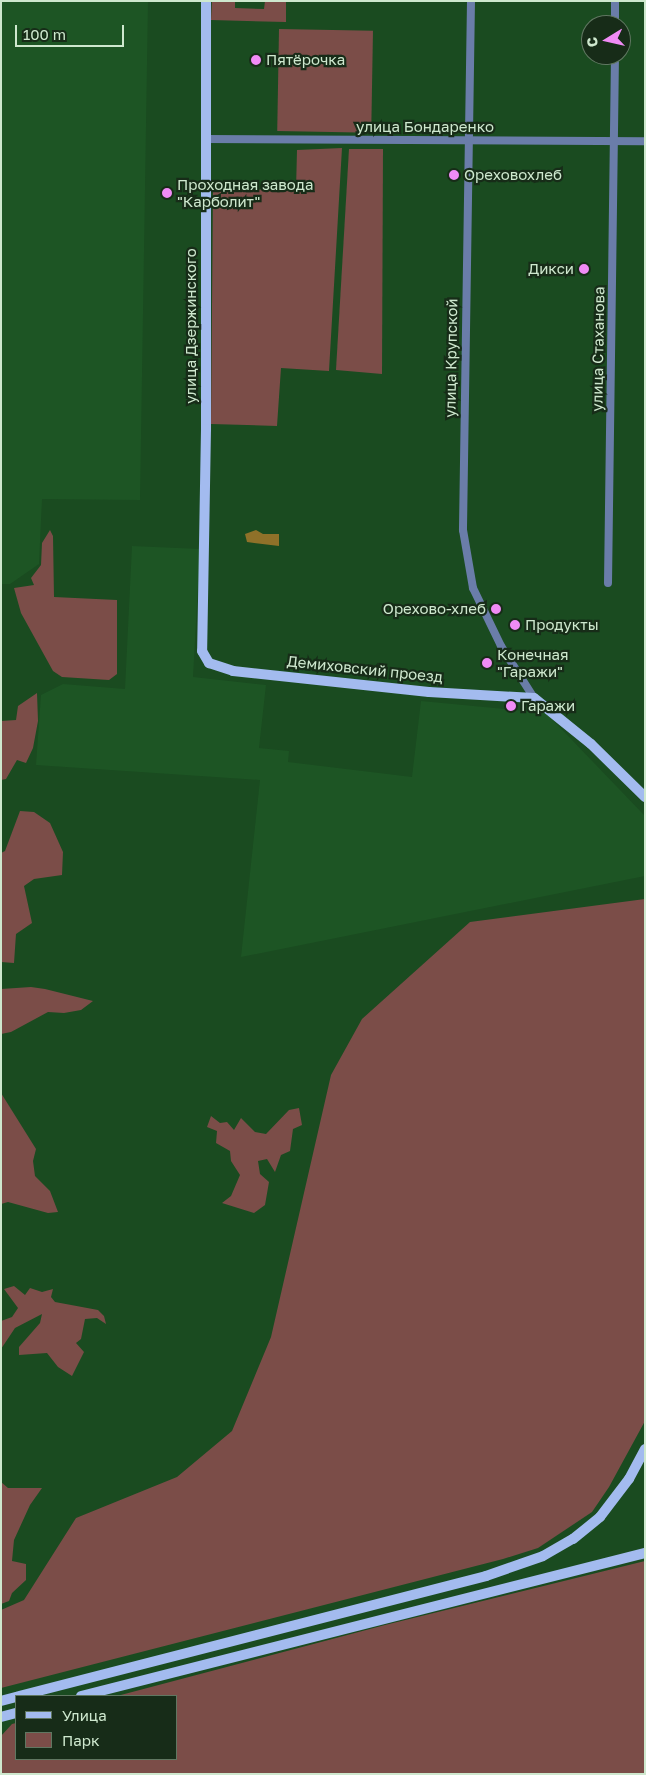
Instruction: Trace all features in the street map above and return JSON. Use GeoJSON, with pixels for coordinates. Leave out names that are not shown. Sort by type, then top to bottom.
{"type":"FeatureCollection","features":[{"type":"Feature","properties":{"kind":"main road","name":"улица Дзержинского"},"geometry":{"type":"LineString","coordinates":[[202,651],[206,429],[206,1]]}},
{"type":"Feature","properties":{"kind":"main road","name":"Демиховский проезд"},"geometry":{"type":"LineString","coordinates":[[202,651],[209,663],[233,671],[429,692],[534,698]]}},
{"type":"Feature","properties":{"kind":"main road"},"geometry":{"type":"LineString","coordinates":[[534,698],[591,744],[645,797]]}},
{"type":"Feature","properties":{"kind":"main road"},"geometry":{"type":"LineString","coordinates":[[23,1695],[486,1576],[543,1556],[573,1540],[600,1517],[629,1479],[645,1449]]}},
{"type":"Feature","properties":{"kind":"main road"},"geometry":{"type":"LineString","coordinates":[[85,1695],[645,1553]]}},
{"type":"Feature","properties":{"kind":"street","name":"улица Крупской"},"geometry":{"type":"LineString","coordinates":[[470,1],[463,530],[470,578],[480,606],[534,698]]}},
{"type":"Feature","properties":{"kind":"street"},"geometry":{"type":"LineString","coordinates":[[615,1],[615,15]]}},
{"type":"Feature","properties":{"kind":"street","name":"улица Стаханова"},"geometry":{"type":"LineString","coordinates":[[608,583],[615,65]]}},
{"type":"Feature","properties":{"kind":"street","name":"улица Бондаренко"},"geometry":{"type":"LineString","coordinates":[[206,140],[645,141]]}},
{"type":"Feature","properties":{"kind":"shaded area"},"geometry":{"type":"Polygon","coordinates":[[[1,1],[148,1],[140,500],[42,499],[39,564],[10,584],[1,584],[1,1]]]}},
{"type":"Feature","properties":{"kind":"shaded area"},"geometry":{"type":"Polygon","coordinates":[[[256,530],[263,534],[279,534],[279,546],[247,542],[245,534],[256,530]]]}},
{"type":"Feature","properties":{"kind":"shaded area"},"geometry":{"type":"Polygon","coordinates":[[[132,546],[200,549],[193,677],[266,685],[259,748],[289,751],[288,762],[412,777],[421,701],[546,713],[645,816],[645,876],[241,957],[260,780],[36,765],[41,695],[63,684],[125,689],[132,546]]]}},
{"type":"Feature","properties":{"kind":"green space"},"geometry":{"type":"Polygon","coordinates":[[[212,1],[235,1],[235,8],[264,9],[265,1],[286,1],[286,22],[211,20],[212,1]]]}},
{"type":"Feature","properties":{"kind":"green space"},"geometry":{"type":"Polygon","coordinates":[[[279,29],[373,31],[371,133],[277,131],[279,29]]]}},
{"type":"Feature","properties":{"kind":"green space"},"geometry":{"type":"Polygon","coordinates":[[[342,148],[329,371],[281,368],[277,426],[211,424],[213,189],[296,190],[297,150],[342,148]]]}},
{"type":"Feature","properties":{"kind":"green space"},"geometry":{"type":"Polygon","coordinates":[[[349,149],[383,149],[382,374],[336,370],[349,149]]]}},
{"type":"Feature","properties":{"kind":"green space"},"geometry":{"type":"Polygon","coordinates":[[[50,530],[53,536],[54,597],[117,600],[117,674],[109,680],[62,677],[53,671],[21,613],[14,588],[34,585],[31,578],[41,565],[42,543],[50,530]]]}},
{"type":"Feature","properties":{"kind":"green space"},"geometry":{"type":"Polygon","coordinates":[[[37,693],[38,721],[33,748],[26,763],[17,760],[6,779],[1,780],[1,721],[16,720],[18,706],[37,693]]]}},
{"type":"Feature","properties":{"kind":"green space"},"geometry":{"type":"Polygon","coordinates":[[[20,811],[34,812],[50,823],[63,852],[62,875],[34,879],[24,886],[32,923],[16,934],[14,963],[1,962],[1,853],[5,851],[20,811]]]}},
{"type":"Feature","properties":{"kind":"green space"},"geometry":{"type":"Polygon","coordinates":[[[645,899],[645,1421],[609,1487],[592,1512],[538,1548],[503,1559],[1,1688],[1,1610],[24,1600],[76,1518],[177,1477],[232,1431],[271,1337],[331,1075],[362,1019],[470,922],[645,899]]]}},
{"type":"Feature","properties":{"kind":"green space"},"geometry":{"type":"Polygon","coordinates":[[[31,987],[93,1001],[81,1010],[64,1013],[48,1012],[11,1032],[1,1034],[1,989],[31,987]]]}},
{"type":"Feature","properties":{"kind":"green space"},"geometry":{"type":"Polygon","coordinates":[[[1,1093],[36,1149],[33,1161],[35,1176],[50,1191],[58,1212],[48,1213],[8,1202],[1,1204],[1,1093]]]}},
{"type":"Feature","properties":{"kind":"green space"},"geometry":{"type":"Polygon","coordinates":[[[299,1108],[302,1125],[293,1129],[290,1151],[281,1155],[275,1172],[267,1159],[258,1161],[260,1174],[269,1182],[265,1205],[254,1213],[222,1203],[231,1196],[240,1175],[231,1161],[230,1151],[216,1143],[217,1131],[207,1127],[211,1116],[220,1123],[227,1122],[234,1130],[241,1118],[255,1132],[266,1134],[289,1110],[299,1108]]]}},
{"type":"Feature","properties":{"kind":"green space"},"geometry":{"type":"Polygon","coordinates":[[[14,1286],[25,1295],[30,1288],[42,1292],[53,1289],[51,1297],[55,1302],[98,1310],[104,1316],[106,1324],[97,1318],[85,1319],[81,1339],[76,1343],[84,1352],[72,1376],[58,1367],[47,1353],[19,1355],[19,1347],[40,1323],[42,1314],[15,1328],[1,1349],[1,1321],[12,1317],[18,1308],[4,1289],[14,1286]]]}},
{"type":"Feature","properties":{"kind":"green space"},"geometry":{"type":"Polygon","coordinates":[[[1,1482],[8,1488],[42,1488],[30,1505],[14,1540],[12,1561],[26,1564],[26,1580],[12,1593],[9,1601],[1,1604],[1,1482]]]}},
{"type":"Feature","properties":{"kind":"green space"},"geometry":{"type":"Polygon","coordinates":[[[645,1561],[645,1774],[1,1774],[1,1736],[15,1723],[15,1760],[178,1760],[178,1695],[121,1695],[385,1625],[645,1561]]]}},
{"type":"Feature","properties":{"kind":"place","name":"Пятёрочка"},"geometry":{"type":"Point","coordinates":[256,60]}},
{"type":"Feature","properties":{"kind":"place","name":"Ореховохлеб"},"geometry":{"type":"Point","coordinates":[454,175]}},
{"type":"Feature","properties":{"kind":"place","name":"Проходная завода \"Карболит\""},"geometry":{"type":"Point","coordinates":[167,193]}},
{"type":"Feature","properties":{"kind":"place","name":"Дикси"},"geometry":{"type":"Point","coordinates":[584,269]}},
{"type":"Feature","properties":{"kind":"place","name":"Орехово-хлеб"},"geometry":{"type":"Point","coordinates":[496,609]}},
{"type":"Feature","properties":{"kind":"place","name":"Продукты"},"geometry":{"type":"Point","coordinates":[515,625]}},
{"type":"Feature","properties":{"kind":"place","name":"Конечная \"Гаражи\""},"geometry":{"type":"Point","coordinates":[487,663]}},
{"type":"Feature","properties":{"kind":"place","name":"Гаражи"},"geometry":{"type":"Point","coordinates":[511,706]}}]}
